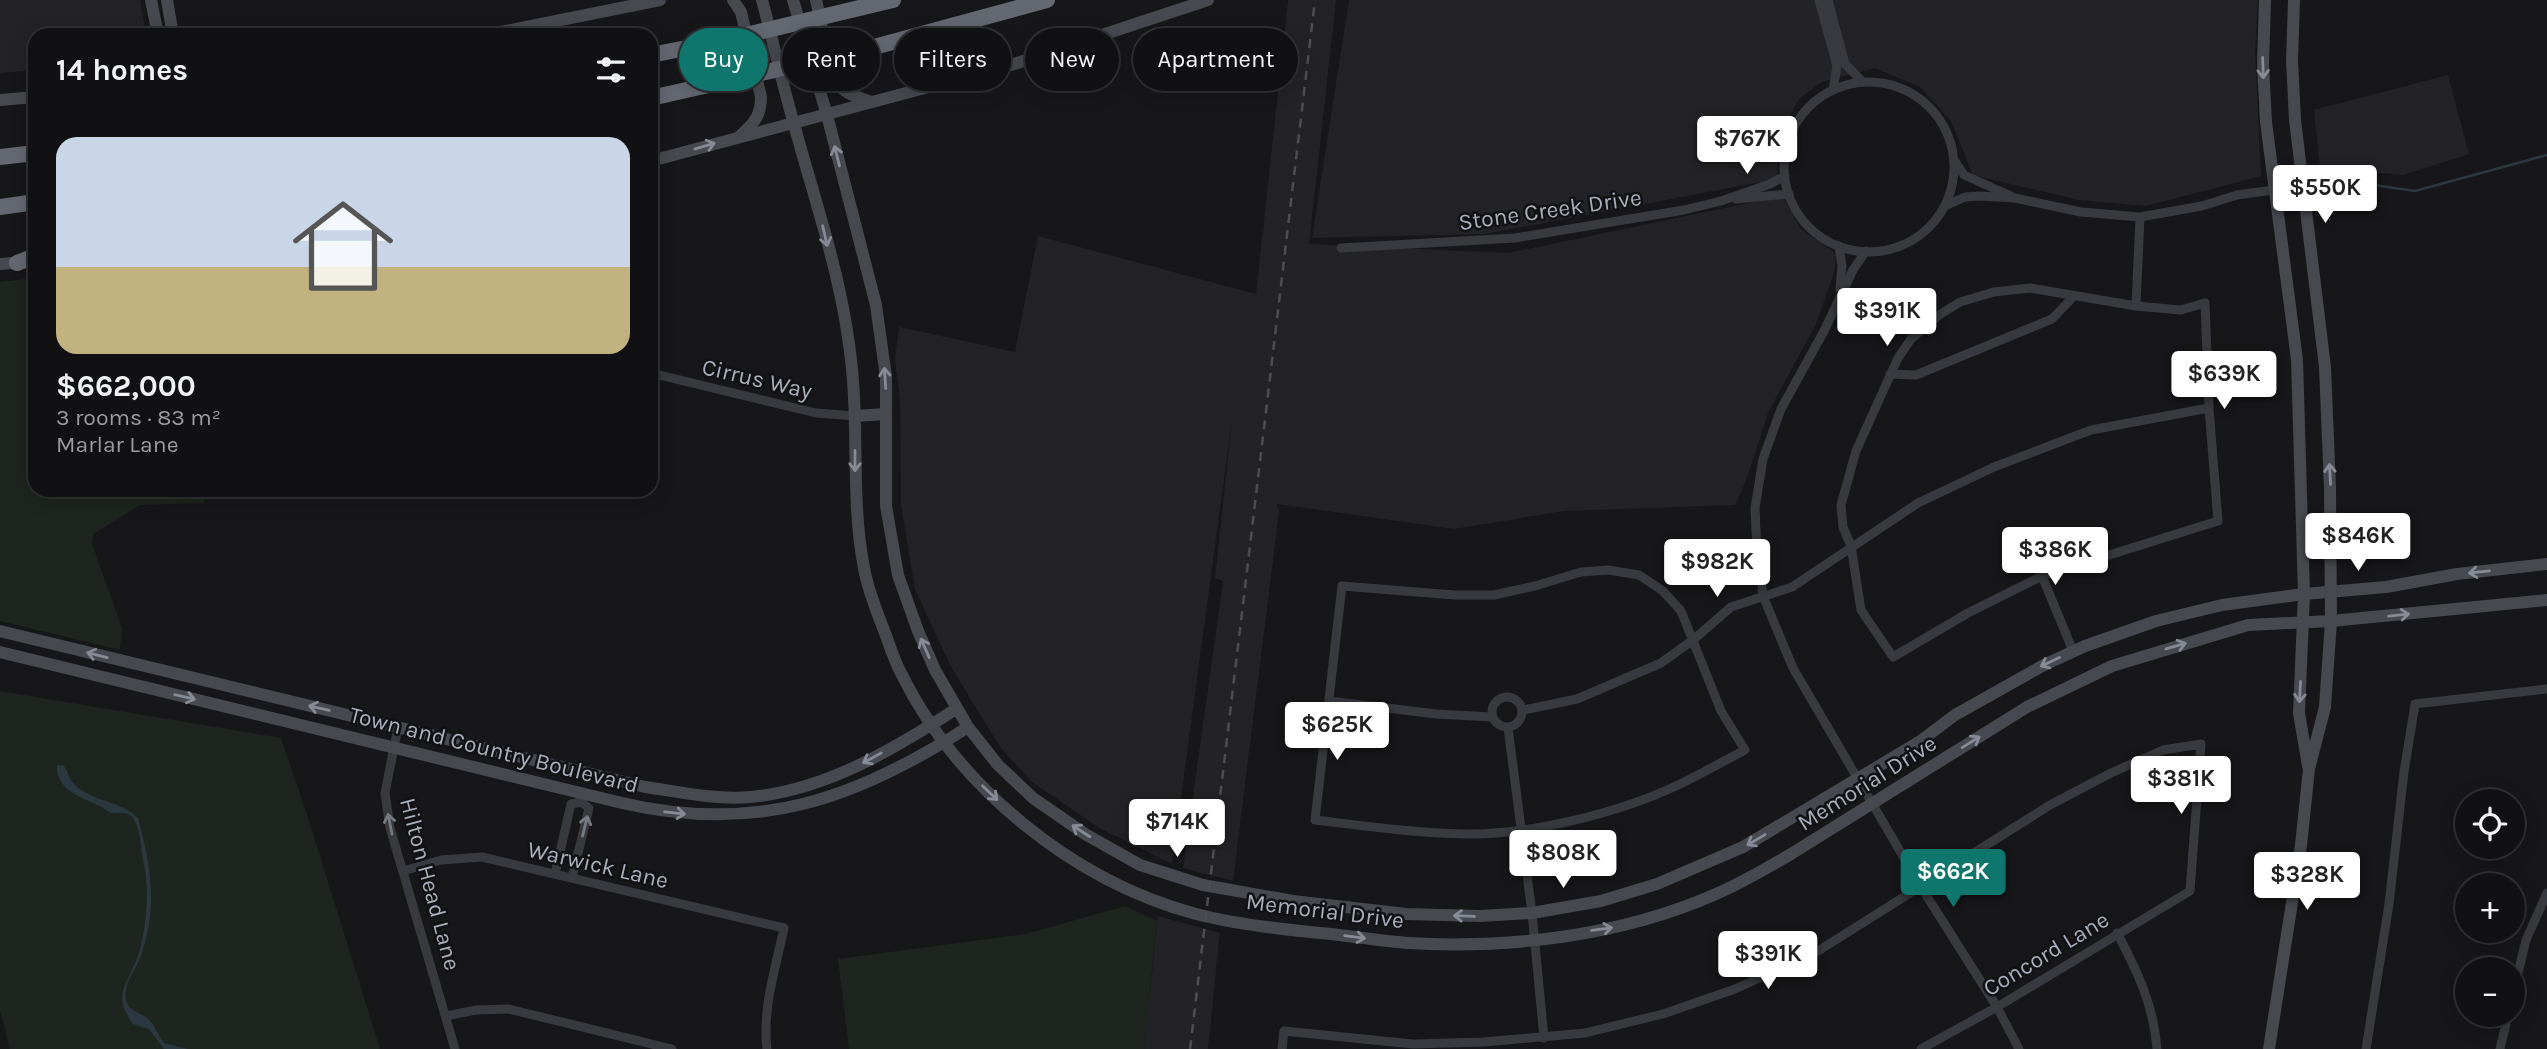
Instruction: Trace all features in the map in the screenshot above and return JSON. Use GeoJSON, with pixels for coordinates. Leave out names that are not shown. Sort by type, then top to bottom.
{"type":"FeatureCollection","features":[{"type":"Feature","properties":{"kind":"highway"},"geometry":{"type":"LineString","coordinates":[[658,54],[893,0]]}},
{"type":"Feature","properties":{"kind":"highway"},"geometry":{"type":"LineString","coordinates":[[658,96],[863,50],[1047,0]]}},
{"type":"Feature","properties":{"kind":"highway"},"geometry":{"type":"LineString","coordinates":[[0,157],[28,154]]}},
{"type":"Feature","properties":{"kind":"highway"},"geometry":{"type":"LineString","coordinates":[[0,206],[28,203]]}},
{"type":"Feature","properties":{"kind":"highway"},"geometry":{"type":"LineString","coordinates":[[17,263],[28,260]]}},
{"type":"Feature","properties":{"kind":"main road"},"geometry":{"type":"LineString","coordinates":[[151,0],[157,28]]}},
{"type":"Feature","properties":{"kind":"main road"},"geometry":{"type":"LineString","coordinates":[[167,0],[172,28]]}},
{"type":"Feature","properties":{"kind":"main road"},"geometry":{"type":"LineString","coordinates":[[521,28],[660,0]]}},
{"type":"Feature","properties":{"kind":"main road"},"geometry":{"type":"LineString","coordinates":[[733,0],[741,12],[761,97],[761,110],[756,121],[740,136]]}},
{"type":"Feature","properties":{"kind":"main road","name":"Memorial Drive"},"geometry":{"type":"LineString","coordinates":[[762,0],[844,313],[855,396],[855,478],[864,567],[872,598],[900,672],[945,742],[983,786],[1026,827],[1065,855],[1108,879],[1166,905],[1199,915],[1288,930],[1405,943],[1479,944],[1615,928],[1714,895],[1791,854],[2026,707],[2112,666],[2248,625],[2303,624],[2547,600]]}},
{"type":"Feature","properties":{"kind":"main road","name":"Memorial Drive"},"geometry":{"type":"LineString","coordinates":[[793,0],[827,115],[876,305],[886,377],[886,506],[898,575],[918,631],[956,709],[998,765],[1033,798],[1085,834],[1140,865],[1203,885],[1293,901],[1406,914],[1480,916],[1532,912],[1601,901],[1657,884],[1743,848],[1919,742],[1955,715],[2073,651],[2156,621],[2222,605],[2386,587],[2457,574],[2547,564]]}},
{"type":"Feature","properties":{"kind":"main road"},"geometry":{"type":"LineString","coordinates":[[816,0],[841,87],[871,102]]}},
{"type":"Feature","properties":{"kind":"main road"},"geometry":{"type":"LineString","coordinates":[[658,159],[1010,65],[1208,0]]}},
{"type":"Feature","properties":{"kind":"main road"},"geometry":{"type":"LineString","coordinates":[[2265,0],[2263,65],[2266,122],[2297,360],[2304,594],[2298,713],[2309,769]]}},
{"type":"Feature","properties":{"kind":"main road"},"geometry":{"type":"LineString","coordinates":[[2269,1049],[2301,845],[2309,769],[2325,707],[2331,621],[2325,358],[2295,120],[2292,61],[2294,0]]}},
{"type":"Feature","properties":{"kind":"main road"},"geometry":{"type":"LineString","coordinates":[[0,100],[28,98]]}},
{"type":"Feature","properties":{"kind":"main road"},"geometry":{"type":"LineString","coordinates":[[0,264],[17,263]]}},
{"type":"Feature","properties":{"kind":"main road"},"geometry":{"type":"LineString","coordinates":[[855,416],[886,414]]}},
{"type":"Feature","properties":{"kind":"main road","name":"Town and Country Boulevard"},"geometry":{"type":"LineString","coordinates":[[0,631],[645,787],[705,796],[758,796],[820,781],[864,763],[956,709]]}},
{"type":"Feature","properties":{"kind":"main road","name":"Town and Country Boulevard"},"geometry":{"type":"LineString","coordinates":[[0,652],[394,746],[582,797],[703,816],[761,813],[817,802],[891,771],[968,727]]}},
{"type":"Feature","properties":{"kind":"main road"},"geometry":{"type":"LineString","coordinates":[[606,799],[611,779]]}},
{"type":"Feature","properties":{"kind":"main road"},"geometry":{"type":"LineString","coordinates":[[758,796],[761,813]]}},
{"type":"Feature","properties":{"kind":"street"},"geometry":{"type":"LineString","coordinates":[[1819,0],[1837,66],[1833,90]]}},
{"type":"Feature","properties":{"kind":"street"},"geometry":{"type":"LineString","coordinates":[[1828,0],[1845,64],[1863,82]]}},
{"type":"Feature","properties":{"kind":"street"},"geometry":{"type":"LineString","coordinates":[[1863,82],[1889,84],[1914,95],[1924,103],[1934,112],[1948,134],[1954,159],[1953,186],[1945,206],[1932,225],[1915,239],[1895,248],[1866,251],[1839,246],[1816,233],[1802,220],[1789,194],[1785,176],[1786,147],[1803,113],[1833,90],[1863,82]]}},
{"type":"Feature","properties":{"kind":"street"},"geometry":{"type":"LineString","coordinates":[[1954,159],[1964,175],[2015,198]]}},
{"type":"Feature","properties":{"kind":"street","name":"Stone Creek Drive"},"geometry":{"type":"LineString","coordinates":[[1721,201],[1785,176]]}},
{"type":"Feature","properties":{"kind":"street"},"geometry":{"type":"LineString","coordinates":[[1945,206],[1965,197],[2015,198],[2081,212],[2140,217],[2202,206],[2237,195],[2303,186]]}},
{"type":"Feature","properties":{"kind":"street","name":"Stone Creek Drive"},"geometry":{"type":"LineString","coordinates":[[1341,248],[1515,238],[1721,201],[1789,194]]}},
{"type":"Feature","properties":{"kind":"street"},"geometry":{"type":"LineString","coordinates":[[2136,306],[2140,217]]}},
{"type":"Feature","properties":{"kind":"street"},"geometry":{"type":"LineString","coordinates":[[1838,297],[1842,266],[1839,246]]}},
{"type":"Feature","properties":{"kind":"street"},"geometry":{"type":"LineString","coordinates":[[1866,251],[1838,297],[1824,331],[1781,409],[1763,459],[1755,508],[1763,596],[1793,667],[1871,804],[1997,1007],[2019,1049]]}},
{"type":"Feature","properties":{"kind":"street"},"geometry":{"type":"LineString","coordinates":[[2030,288],[2136,306],[2181,310],[2205,303],[2209,408],[2218,520],[2042,576],[1968,612],[1893,657],[1861,610],[1851,547],[1843,527],[1842,505],[1856,451],[1890,374],[1912,339],[1939,315],[1960,302],[1994,292],[2030,288]]}},
{"type":"Feature","properties":{"kind":"street"},"geometry":{"type":"LineString","coordinates":[[1890,374],[1916,375],[2052,319],[2074,296]]}},
{"type":"Feature","properties":{"kind":"street","name":"Cirrus Way"},"geometry":{"type":"LineString","coordinates":[[658,375],[816,413],[855,416]]}},
{"type":"Feature","properties":{"kind":"street"},"geometry":{"type":"LineString","coordinates":[[1523,710],[1577,699],[1661,663],[1731,607],[1793,587],[1918,503],[2018,458],[2091,430],[2209,408]]}},
{"type":"Feature","properties":{"kind":"street"},"geometry":{"type":"LineString","coordinates":[[1608,570],[1639,575],[1663,591],[1681,611],[1693,640],[1721,711],[1745,750],[1676,786],[1594,816],[1521,830],[1467,834],[1315,820],[1342,586],[1454,595],[1494,594],[1535,586],[1581,572],[1608,570]]}},
{"type":"Feature","properties":{"kind":"street"},"geometry":{"type":"LineString","coordinates":[[2042,576],[2073,651]]}},
{"type":"Feature","properties":{"kind":"street"},"geometry":{"type":"LineString","coordinates":[[2366,1049],[2389,904],[2404,772],[2415,704],[2547,689]]}},
{"type":"Feature","properties":{"kind":"street"},"geometry":{"type":"LineString","coordinates":[[1506,696],[1517,700],[1523,710],[1518,724],[1508,727],[1498,725],[1492,716],[1493,705],[1506,696]]}},
{"type":"Feature","properties":{"kind":"street"},"geometry":{"type":"LineString","coordinates":[[1329,701],[1436,714],[1492,716]]}},
{"type":"Feature","properties":{"kind":"street","name":"Hilton Head Lane"},"geometry":{"type":"LineString","coordinates":[[398,727],[385,793],[390,828],[456,1049]]}},
{"type":"Feature","properties":{"kind":"street"},"geometry":{"type":"LineString","coordinates":[[1508,727],[1532,912],[1544,1038]]}},
{"type":"Feature","properties":{"kind":"street","name":"Concord Lane"},"geometry":{"type":"LineString","coordinates":[[1921,887],[2050,805],[2111,773],[2163,750],[2201,744],[2190,891],[1997,1007],[1921,1049]]}},
{"type":"Feature","properties":{"kind":"street"},"geometry":{"type":"LineString","coordinates":[[555,874],[571,803],[582,797],[589,808],[572,878]]}},
{"type":"Feature","properties":{"kind":"street","name":"Warwick Lane"},"geometry":{"type":"LineString","coordinates":[[402,871],[441,860],[482,857],[785,928],[767,1009],[767,1049]]}},
{"type":"Feature","properties":{"kind":"street"},"geometry":{"type":"LineString","coordinates":[[1282,1049],[1284,1031],[1413,1047],[1544,1038],[1625,1024],[1735,989],[1818,951],[1921,887]]}},
{"type":"Feature","properties":{"kind":"street"},"geometry":{"type":"LineString","coordinates":[[2522,957],[2526,940],[2547,893]]}},
{"type":"Feature","properties":{"kind":"street"},"geometry":{"type":"LineString","coordinates":[[2117,933],[2143,984],[2152,1015],[2157,1049]]}},
{"type":"Feature","properties":{"kind":"street"},"geometry":{"type":"LineString","coordinates":[[446,1016],[476,1010],[509,1009],[672,1049]]}},
{"type":"Feature","properties":{"kind":"street"},"geometry":{"type":"LineString","coordinates":[[2500,1049],[2505,1027]]}},
{"type":"Feature","properties":{"kind":"street"},"geometry":{"type":"LineString","coordinates":[[625,1038],[625,1049]]}},
{"type":"Feature","properties":{"kind":"shaded area"},"geometry":{"type":"Polygon","coordinates":[[[0,0],[140,0],[145,28],[28,28],[28,71],[0,73],[0,0]]]}},
{"type":"Feature","properties":{"kind":"shaded area"},"geometry":{"type":"Polygon","coordinates":[[[1288,0],[1336,0],[1309,244],[1508,253],[1782,196],[1800,228],[1836,254],[1834,273],[1816,324],[1768,413],[1746,481],[1735,505],[1564,511],[1454,529],[1277,504],[1279,512],[1233,881],[1183,868],[1223,581],[1215,578],[1232,420],[1172,864],[1099,828],[1031,781],[1000,747],[950,665],[915,589],[901,505],[900,400],[895,358],[899,327],[1015,352],[1038,236],[1256,294],[1278,91],[1298,91],[1298,28],[1285,28],[1288,0]]]}},
{"type":"Feature","properties":{"kind":"shaded area"},"geometry":{"type":"Polygon","coordinates":[[[1349,0],[2258,0],[2255,52],[2261,176],[2146,206],[2079,200],[1973,175],[1951,121],[1920,87],[1875,68],[1822,82],[1799,99],[1780,136],[1777,179],[1485,234],[1312,238],[1349,0]]]}},
{"type":"Feature","properties":{"kind":"shaded area"},"geometry":{"type":"Polygon","coordinates":[[[2448,75],[2469,154],[2403,175],[2320,168],[2314,110],[2448,75]]]}},
{"type":"Feature","properties":{"kind":"shaded area"},"geometry":{"type":"Polygon","coordinates":[[[28,279],[28,497],[206,497],[203,503],[140,505],[93,534],[92,544],[122,628],[120,650],[0,621],[0,282],[28,279]]]}},
{"type":"Feature","properties":{"kind":"shaded area"},"geometry":{"type":"Polygon","coordinates":[[[0,691],[281,738],[380,1049],[10,1049],[0,1010],[0,691]]]}},
{"type":"Feature","properties":{"kind":"shaded area"},"geometry":{"type":"Polygon","coordinates":[[[57,765],[63,765],[72,782],[81,790],[123,808],[138,818],[151,887],[150,920],[139,961],[128,982],[126,1000],[131,1008],[149,1020],[164,1043],[188,1049],[164,1049],[149,1029],[133,1024],[123,1005],[124,989],[138,956],[146,911],[146,875],[136,823],[128,814],[110,812],[71,792],[61,781],[57,765]]]}},
{"type":"Feature","properties":{"kind":"shaded area"},"geometry":{"type":"Polygon","coordinates":[[[1125,906],[1157,921],[1144,1049],[849,1049],[838,959],[1026,934],[1125,906]]]}},
{"type":"Feature","properties":{"kind":"shaded area"},"geometry":{"type":"Polygon","coordinates":[[[1158,916],[1220,933],[1208,1049],[1144,1049],[1158,916]]]}},
{"type":"Feature","properties":{"kind":"waterway"},"geometry":{"type":"LineString","coordinates":[[2326,178],[2415,191],[2547,155]]}},
{"type":"Feature","properties":{"kind":"railway"},"geometry":{"type":"LineString","coordinates":[[1190,1049],[1315,0]]}}]}
